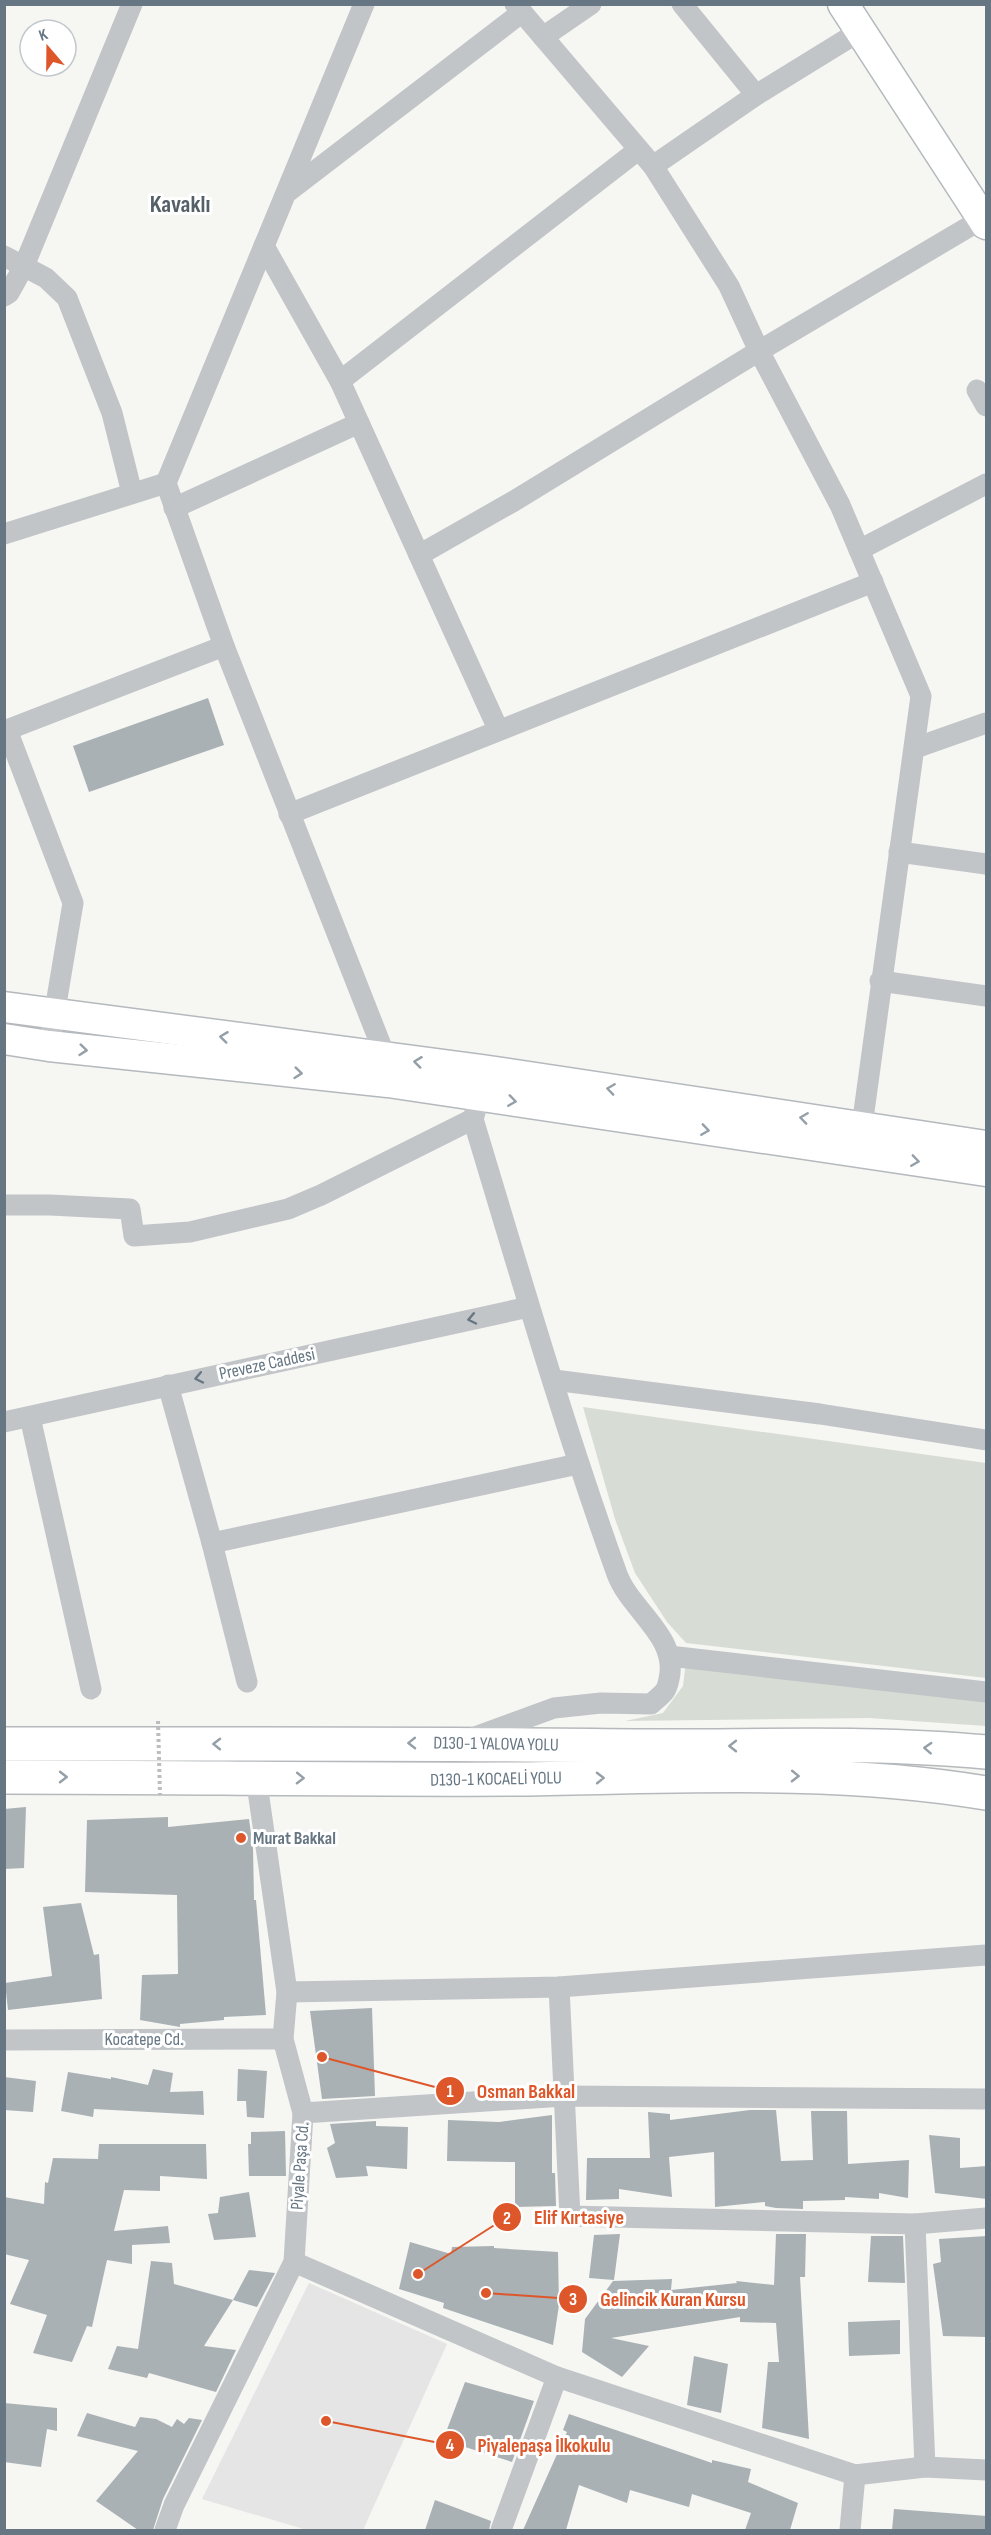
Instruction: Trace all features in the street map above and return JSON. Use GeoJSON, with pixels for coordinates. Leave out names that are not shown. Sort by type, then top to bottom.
{"type":"FeatureCollection","features":[{"type":"Feature","properties":{"kind":"highway","name":"D130-1 YALOVA YOLU"},"geometry":{"type":"LineString","coordinates":[[4,1744],[134,1736],[296,1745],[460,1743],[903,1747],[987,1752]]}},
{"type":"Feature","properties":{"kind":"highway","name":"D130-1 KOCAELİ YOLU"},"geometry":{"type":"LineString","coordinates":[[4,1778],[172,1789],[256,1777],[432,1779],[799,1776],[952,1788],[987,1793]]}},
{"type":"Feature","properties":{"kind":"main road"},"geometry":{"type":"LineString","coordinates":[[843,4],[984,222]]}},
{"type":"Feature","properties":{"kind":"main road"},"geometry":{"type":"LineString","coordinates":[[4,1007],[387,1070],[478,1095],[987,1171]]}},
{"type":"Feature","properties":{"kind":"main road"},"geometry":{"type":"LineString","coordinates":[[4,1039],[49,1046],[387,1070]]}},
{"type":"Feature","properties":{"kind":"main road"},"geometry":{"type":"LineString","coordinates":[[478,1095],[862,1126],[987,1146]]}},
{"type":"Feature","properties":{"kind":"street"},"geometry":{"type":"LineString","coordinates":[[4,296],[9,293],[24,266],[132,4]]}},
{"type":"Feature","properties":{"kind":"street"},"geometry":{"type":"LineString","coordinates":[[364,4],[166,483],[224,646],[387,1070]]}},
{"type":"Feature","properties":{"kind":"street"},"geometry":{"type":"LineString","coordinates":[[543,37],[591,4]]}},
{"type":"Feature","properties":{"kind":"street"},"geometry":{"type":"LineString","coordinates":[[682,4],[756,94]]}},
{"type":"Feature","properties":{"kind":"street"},"geometry":{"type":"LineString","coordinates":[[286,193],[518,9],[653,166],[729,286],[759,351],[840,505],[921,696],[880,981],[862,1126]]}},
{"type":"Feature","properties":{"kind":"street"},"geometry":{"type":"LineString","coordinates":[[653,166],[756,94],[861,31]]}},
{"type":"Feature","properties":{"kind":"street"},"geometry":{"type":"LineString","coordinates":[[340,381],[638,150]]}},
{"type":"Feature","properties":{"kind":"street"},"geometry":{"type":"LineString","coordinates":[[419,555],[514,501],[759,351],[984,222]]}},
{"type":"Feature","properties":{"kind":"street"},"geometry":{"type":"LineString","coordinates":[[264,246],[340,381],[498,729]]}},
{"type":"Feature","properties":{"kind":"street"},"geometry":{"type":"LineString","coordinates":[[4,256],[46,278],[67,298],[112,413],[132,493]]}},
{"type":"Feature","properties":{"kind":"street"},"geometry":{"type":"LineString","coordinates":[[174,508],[359,423]]}},
{"type":"Feature","properties":{"kind":"street"},"geometry":{"type":"LineString","coordinates":[[4,534],[166,483]]}},
{"type":"Feature","properties":{"kind":"street"},"geometry":{"type":"LineString","coordinates":[[859,550],[987,483]]}},
{"type":"Feature","properties":{"kind":"street"},"geometry":{"type":"LineString","coordinates":[[289,814],[498,729],[873,582]]}},
{"type":"Feature","properties":{"kind":"street"},"geometry":{"type":"LineString","coordinates":[[49,1046],[73,903],[6,730],[224,646]]}},
{"type":"Feature","properties":{"kind":"street"},"geometry":{"type":"LineString","coordinates":[[915,748],[987,723]]}},
{"type":"Feature","properties":{"kind":"street"},"geometry":{"type":"LineString","coordinates":[[899,852],[987,864]]}},
{"type":"Feature","properties":{"kind":"street"},"geometry":{"type":"LineString","coordinates":[[880,981],[987,996]]}},
{"type":"Feature","properties":{"kind":"street"},"geometry":{"type":"LineString","coordinates":[[4,1205],[130,1209],[134,1236],[190,1232],[288,1209],[321,1195],[478,1095],[529,1307],[554,1380],[578,1464],[622,1587],[665,1642],[672,1667],[666,1690],[651,1704],[593,1704],[554,1708],[460,1743]]}},
{"type":"Feature","properties":{"kind":"street","name":"Preveze Caddesi"},"geometry":{"type":"LineString","coordinates":[[4,1422],[529,1307]]}},
{"type":"Feature","properties":{"kind":"street"},"geometry":{"type":"LineString","coordinates":[[554,1380],[819,1414],[987,1440]]}},
{"type":"Feature","properties":{"kind":"street"},"geometry":{"type":"LineString","coordinates":[[168,1385],[212,1543],[246,1682]]}},
{"type":"Feature","properties":{"kind":"street"},"geometry":{"type":"LineString","coordinates":[[30,1417],[91,1689]]}},
{"type":"Feature","properties":{"kind":"street"},"geometry":{"type":"LineString","coordinates":[[212,1543],[578,1464]]}},
{"type":"Feature","properties":{"kind":"street"},"geometry":{"type":"LineString","coordinates":[[669,1656],[987,1692]]}},
{"type":"Feature","properties":{"kind":"street","name":"Piyale Paşa Cd."},"geometry":{"type":"LineString","coordinates":[[165,2530],[174,2505],[294,2262],[303,2113],[282,2039],[288,1992],[256,1777]]}},
{"type":"Feature","properties":{"kind":"street"},"geometry":{"type":"LineString","coordinates":[[288,1992],[559,1987],[987,1955]]}},
{"type":"Feature","properties":{"kind":"street"},"geometry":{"type":"LineString","coordinates":[[559,1987],[570,2216],[915,2224],[987,2218]]}},
{"type":"Feature","properties":{"kind":"street","name":"Kocatepe Cd."},"geometry":{"type":"LineString","coordinates":[[4,2040],[282,2039]]}},
{"type":"Feature","properties":{"kind":"street"},"geometry":{"type":"LineString","coordinates":[[303,2113],[564,2096],[987,2099]]}},
{"type":"Feature","properties":{"kind":"street"},"geometry":{"type":"LineString","coordinates":[[915,2224],[925,2467]]}},
{"type":"Feature","properties":{"kind":"street"},"geometry":{"type":"LineString","coordinates":[[294,2262],[557,2378],[855,2475],[925,2467],[987,2470]]}},
{"type":"Feature","properties":{"kind":"street"},"geometry":{"type":"LineString","coordinates":[[501,2530],[557,2378]]}},
{"type":"Feature","properties":{"kind":"street"},"geometry":{"type":"LineString","coordinates":[[850,2530],[855,2475]]}},
{"type":"Feature","properties":{"kind":"path"},"geometry":{"type":"LineString","coordinates":[[158,1721],[172,1789]]}},
{"type":"Feature","properties":{"kind":"shaded area"},"geometry":{"type":"Polygon","coordinates":[[[583,1407],[986,1463],[986,1678],[686,1643],[667,1622],[635,1573],[615,1519],[583,1407]]]}},
{"type":"Feature","properties":{"kind":"shaded area"},"geometry":{"type":"Polygon","coordinates":[[[686,1662],[986,1700],[986,1726],[869,1718],[625,1721],[663,1713],[683,1686],[686,1662]]]}},
{"type":"Feature","properties":{"kind":"shaded area"},"geometry":{"type":"Polygon","coordinates":[[[309,2283],[447,2344],[363,2530],[307,2530],[202,2499],[309,2283]]]}},
{"type":"Feature","properties":{"kind":"building"},"geometry":{"type":"Polygon","coordinates":[[[208,698],[224,745],[89,792],[73,746],[208,698]]]}},
{"type":"Feature","properties":{"kind":"building"},"geometry":{"type":"Polygon","coordinates":[[[26,1807],[24,1868],[4,1869],[4,1809],[26,1807]]]}},
{"type":"Feature","properties":{"kind":"building"},"geometry":{"type":"Polygon","coordinates":[[[168,1817],[168,1827],[249,1819],[253,1848],[254,1900],[256,1900],[266,2015],[224,2017],[224,2020],[180,2024],[180,2027],[140,2020],[142,1975],[178,1974],[177,1895],[85,1892],[87,1820],[168,1817]]]}},
{"type":"Feature","properties":{"kind":"building"},"geometry":{"type":"Polygon","coordinates":[[[81,1903],[94,1955],[99,1954],[102,1999],[8,2010],[5,1983],[52,1976],[43,1907],[81,1903]]]}},
{"type":"Feature","properties":{"kind":"building"},"geometry":{"type":"Polygon","coordinates":[[[372,2008],[375,2096],[322,2099],[310,2011],[372,2008]]]}},
{"type":"Feature","properties":{"kind":"building"},"geometry":{"type":"Polygon","coordinates":[[[153,2069],[173,2073],[170,2092],[203,2091],[204,2115],[94,2109],[93,2117],[61,2111],[68,2072],[111,2079],[111,2077],[148,2085],[153,2069]]]}},
{"type":"Feature","properties":{"kind":"building"},"geometry":{"type":"Polygon","coordinates":[[[238,2069],[267,2071],[264,2118],[247,2117],[246,2101],[237,2101],[238,2069]]]}},
{"type":"Feature","properties":{"kind":"building"},"geometry":{"type":"Polygon","coordinates":[[[4,2077],[36,2081],[33,2112],[4,2110],[4,2077]]]}},
{"type":"Feature","properties":{"kind":"building"},"geometry":{"type":"Polygon","coordinates":[[[750,2110],[776,2110],[781,2161],[813,2160],[811,2111],[847,2111],[848,2164],[909,2160],[908,2198],[879,2193],[879,2199],[845,2197],[845,2200],[803,2201],[803,2209],[765,2206],[765,2202],[715,2207],[714,2152],[669,2157],[672,2197],[619,2189],[619,2199],[586,2200],[587,2158],[650,2158],[648,2112],[670,2114],[670,2120],[750,2110]]]}},
{"type":"Feature","properties":{"kind":"building"},"geometry":{"type":"Polygon","coordinates":[[[552,2115],[552,2173],[555,2173],[556,2206],[515,2207],[515,2162],[447,2161],[448,2120],[499,2122],[552,2115]]]}},
{"type":"Feature","properties":{"kind":"building"},"geometry":{"type":"Polygon","coordinates":[[[376,2121],[376,2126],[408,2127],[407,2169],[366,2166],[368,2176],[336,2178],[327,2148],[335,2143],[330,2124],[376,2121]]]}},
{"type":"Feature","properties":{"kind":"building"},"geometry":{"type":"Polygon","coordinates":[[[285,2131],[286,2176],[249,2176],[248,2144],[251,2144],[251,2132],[285,2131]]]}},
{"type":"Feature","properties":{"kind":"building"},"geometry":{"type":"Polygon","coordinates":[[[929,2135],[960,2138],[960,2168],[987,2166],[987,2199],[935,2193],[929,2135]]]}},
{"type":"Feature","properties":{"kind":"building"},"geometry":{"type":"Polygon","coordinates":[[[99,2144],[206,2144],[207,2179],[160,2176],[160,2191],[124,2190],[114,2231],[168,2226],[170,2243],[132,2245],[132,2264],[107,2260],[92,2327],[87,2326],[72,2362],[33,2353],[47,2315],[10,2304],[29,2260],[4,2254],[4,2197],[44,2204],[45,2182],[48,2183],[53,2158],[98,2159],[99,2144]]]}},
{"type":"Feature","properties":{"kind":"building"},"geometry":{"type":"Polygon","coordinates":[[[249,2192],[256,2237],[214,2240],[208,2214],[218,2213],[220,2197],[249,2192]]]}},
{"type":"Feature","properties":{"kind":"building"},"geometry":{"type":"Polygon","coordinates":[[[620,2234],[614,2280],[589,2278],[594,2235],[620,2234]]]}},
{"type":"Feature","properties":{"kind":"building"},"geometry":{"type":"Polygon","coordinates":[[[776,2234],[806,2234],[805,2277],[800,2277],[809,2439],[762,2428],[768,2362],[779,2362],[776,2323],[740,2322],[740,2317],[611,2338],[649,2346],[622,2377],[582,2352],[585,2319],[613,2281],[672,2279],[671,2290],[737,2283],[736,2281],[774,2285],[776,2234]]]}},
{"type":"Feature","properties":{"kind":"building"},"geometry":{"type":"Polygon","coordinates":[[[871,2236],[903,2236],[905,2283],[868,2282],[871,2236]]]}},
{"type":"Feature","properties":{"kind":"building"},"geometry":{"type":"Polygon","coordinates":[[[987,2236],[987,2337],[943,2336],[933,2264],[941,2262],[939,2239],[987,2236]]]}},
{"type":"Feature","properties":{"kind":"building"},"geometry":{"type":"Polygon","coordinates":[[[410,2242],[451,2254],[452,2247],[494,2246],[494,2248],[558,2252],[559,2305],[553,2345],[443,2308],[444,2303],[399,2289],[410,2242]]]}},
{"type":"Feature","properties":{"kind":"building"},"geometry":{"type":"Polygon","coordinates":[[[151,2261],[172,2263],[174,2284],[233,2300],[204,2346],[236,2350],[216,2392],[149,2373],[147,2378],[108,2369],[117,2346],[138,2349],[151,2261]]]}},
{"type":"Feature","properties":{"kind":"building"},"geometry":{"type":"Polygon","coordinates":[[[249,2270],[275,2273],[257,2307],[233,2300],[249,2270]]]}},
{"type":"Feature","properties":{"kind":"building"},"geometry":{"type":"Polygon","coordinates":[[[900,2320],[900,2354],[849,2356],[848,2322],[900,2320]]]}},
{"type":"Feature","properties":{"kind":"building"},"geometry":{"type":"Polygon","coordinates":[[[694,2356],[728,2364],[721,2413],[687,2405],[694,2356]]]}},
{"type":"Feature","properties":{"kind":"building"},"geometry":{"type":"Polygon","coordinates":[[[465,2382],[534,2401],[512,2462],[443,2440],[465,2382]]]}},
{"type":"Feature","properties":{"kind":"building"},"geometry":{"type":"Polygon","coordinates":[[[4,2403],[57,2408],[57,2431],[47,2429],[41,2467],[4,2462],[4,2403]]]}},
{"type":"Feature","properties":{"kind":"building"},"geometry":{"type":"Polygon","coordinates":[[[87,2413],[135,2427],[140,2417],[156,2419],[172,2427],[177,2419],[184,2424],[189,2418],[202,2420],[163,2499],[153,2530],[138,2530],[96,2501],[138,2451],[77,2436],[87,2413]]]}},
{"type":"Feature","properties":{"kind":"building"},"geometry":{"type":"Polygon","coordinates":[[[569,2414],[712,2463],[712,2460],[751,2469],[748,2482],[798,2503],[790,2530],[745,2530],[751,2513],[692,2494],[689,2507],[630,2490],[627,2503],[579,2485],[566,2530],[523,2530],[567,2432],[563,2430],[569,2414]]]}},
{"type":"Feature","properties":{"kind":"building"},"geometry":{"type":"Polygon","coordinates":[[[435,2500],[491,2521],[489,2530],[425,2530],[435,2500]]]}},
{"type":"Feature","properties":{"kind":"building"},"geometry":{"type":"Polygon","coordinates":[[[894,2509],[987,2516],[987,2530],[892,2530],[894,2509]]]}},
{"type":"Feature","properties":{"kind":"place","name":"Murat Bakkal"},"geometry":{"type":"Point","coordinates":[241,1838]}},
{"type":"Feature","properties":{"kind":"place","name":"Osman Bakkal"},"geometry":{"type":"Point","coordinates":[322,2057]}},
{"type":"Feature","properties":{"kind":"place","name":"Elif Kırtasiye"},"geometry":{"type":"Point","coordinates":[418,2274]}},
{"type":"Feature","properties":{"kind":"place","name":"Gelincik Kuran Kursu"},"geometry":{"type":"Point","coordinates":[486,2293]}},
{"type":"Feature","properties":{"kind":"place","name":"Piyalepaşa İlkokulu"},"geometry":{"type":"Point","coordinates":[326,2421]}},
{"type":"Feature","properties":{"kind":"district","name":"Kavaklı"},"geometry":{"type":"Point","coordinates":[180,204]}}]}
